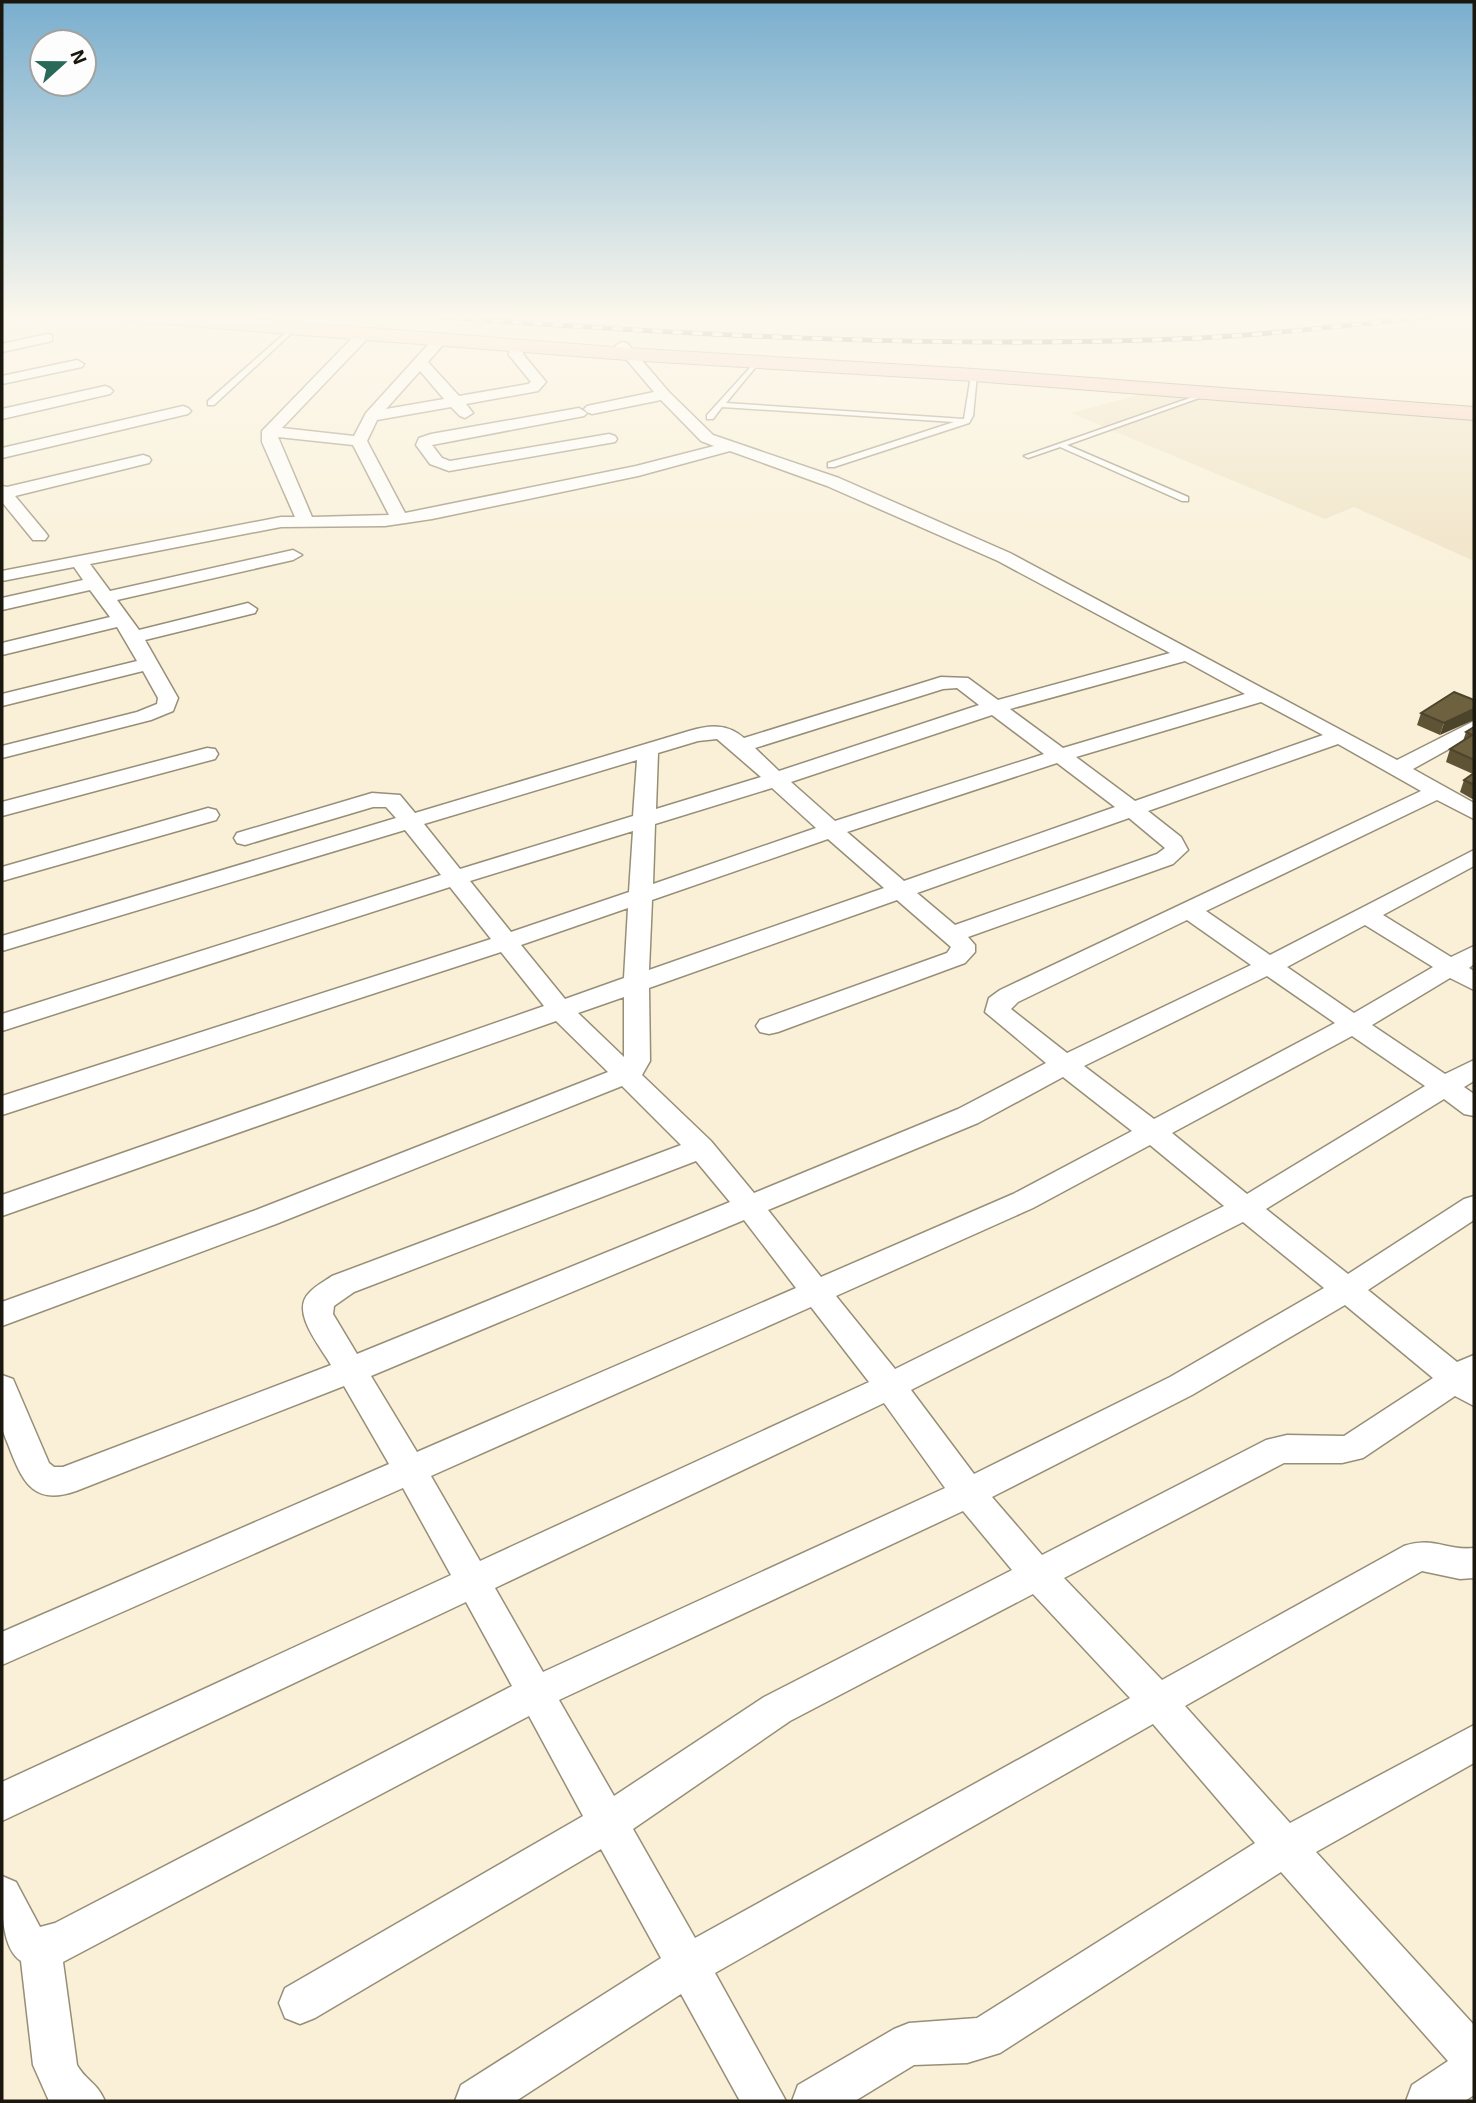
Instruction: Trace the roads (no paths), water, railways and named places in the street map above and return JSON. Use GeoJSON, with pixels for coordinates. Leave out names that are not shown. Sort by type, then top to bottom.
{"type":"FeatureCollection","features":[{"type":"Feature","properties":{"kind":"street"},"geometry":{"type":"LineString","coordinates":[[2,453],[174,413]]}},
{"type":"Feature","properties":{"kind":"street"},"geometry":{"type":"LineString","coordinates":[[287,413],[270,431],[271,442],[305,520]]}},
{"type":"Feature","properties":{"kind":"street"},"geometry":{"type":"LineString","coordinates":[[359,441],[374,413]]}},
{"type":"Feature","properties":{"kind":"street"},"geometry":{"type":"LineString","coordinates":[[371,416],[388,413]]}},
{"type":"Feature","properties":{"kind":"street"},"geometry":{"type":"LineString","coordinates":[[466,413],[502,457]]}},
{"type":"Feature","properties":{"kind":"street"},"geometry":{"type":"LineString","coordinates":[[573,413],[431,439],[425,441],[424,445],[436,461],[449,466],[609,439]]}},
{"type":"Feature","properties":{"kind":"street"},"geometry":{"type":"LineString","coordinates":[[682,413],[707,438],[833,482],[1004,557],[1398,768],[1474,813]]}},
{"type":"Feature","properties":{"kind":"street"},"geometry":{"type":"LineString","coordinates":[[270,431],[359,441]]}},
{"type":"Feature","properties":{"kind":"street"},"geometry":{"type":"LineString","coordinates":[[359,441],[400,519]]}},
{"type":"Feature","properties":{"kind":"street"},"geometry":{"type":"LineString","coordinates":[[2,576],[224,532],[305,520],[400,519],[638,471],[728,447]]}},
{"type":"Feature","properties":{"kind":"street"},"geometry":{"type":"LineString","coordinates":[[39,536],[3,492],[143,460]]}},
{"type":"Feature","properties":{"kind":"street"},"geometry":{"type":"LineString","coordinates":[[2,604],[101,590],[293,555]]}},
{"type":"Feature","properties":{"kind":"street"},"geometry":{"type":"LineString","coordinates":[[2,752],[145,716],[166,707],[167,698],[149,664],[128,629],[78,560]]}},
{"type":"Feature","properties":{"kind":"street"},"geometry":{"type":"LineString","coordinates":[[2,649],[248,609]]}},
{"type":"Feature","properties":{"kind":"street"},"geometry":{"type":"LineString","coordinates":[[2,1023],[455,878],[778,779],[997,706],[1187,655]]}},
{"type":"Feature","properties":{"kind":"street"},"geometry":{"type":"LineString","coordinates":[[2,700],[149,664]]}},
{"type":"Feature","properties":{"kind":"street"},"geometry":{"type":"LineString","coordinates":[[741,746],[951,681],[970,686],[997,706],[1132,809],[1173,842],[1177,850],[1172,856],[953,934]]}},
{"type":"Feature","properties":{"kind":"street"},"geometry":{"type":"LineString","coordinates":[[2,1106],[506,942],[831,830],[1062,755],[1262,695]]}},
{"type":"Feature","properties":{"kind":"street"},"geometry":{"type":"LineString","coordinates":[[1398,768],[1474,727]]}},
{"type":"Feature","properties":{"kind":"street"},"geometry":{"type":"LineString","coordinates":[[2,944],[708,732],[729,736],[741,746],[831,830],[963,945],[963,952],[956,958],[769,1026]]}},
{"type":"Feature","properties":{"kind":"street"},"geometry":{"type":"LineString","coordinates":[[2,1206],[1339,736]]}},
{"type":"Feature","properties":{"kind":"street"},"geometry":{"type":"LineString","coordinates":[[2,1314],[266,1217],[625,1075],[634,1068],[637,1061],[636,984],[648,750]]}},
{"type":"Feature","properties":{"kind":"street"},"geometry":{"type":"LineString","coordinates":[[2,809],[207,754]]}},
{"type":"Feature","properties":{"kind":"street"},"geometry":{"type":"LineString","coordinates":[[300,2003],[608,1823],[769,1714],[1036,1573],[1278,1450],[1296,1446],[1333,1452],[1351,1448],[1469,1380],[1346,1290],[1152,1132],[1006,1021],[998,1012],[998,1004],[1009,996],[1439,791]]}},
{"type":"Feature","properties":{"kind":"street"},"geometry":{"type":"LineString","coordinates":[[245,838],[382,798],[393,800],[412,820],[561,1011],[701,1149],[749,1206],[890,1386],[968,1493],[1036,1573],[1157,1701],[1284,1847],[1474,2057]]}},
{"type":"Feature","properties":{"kind":"street"},"geometry":{"type":"LineString","coordinates":[[2,874],[208,815]]}},
{"type":"Feature","properties":{"kind":"street"},"geometry":{"type":"LineString","coordinates":[[2,1388],[10,1432],[36,1472],[47,1481],[64,1480],[349,1371],[968,1115],[1064,1065],[1269,966],[1474,857]]}},
{"type":"Feature","properties":{"kind":"street"},"geometry":{"type":"LineString","coordinates":[[1189,911],[1474,1107]]}},
{"type":"Feature","properties":{"kind":"street"},"geometry":{"type":"LineString","coordinates":[[1366,915],[1466,968]]}},
{"type":"Feature","properties":{"kind":"street"},"geometry":{"type":"LineString","coordinates":[[2,1649],[1023,1201],[1354,1024],[1466,968]]}},
{"type":"Feature","properties":{"kind":"street"},"geometry":{"type":"LineString","coordinates":[[2,1802],[890,1386],[1244,1209],[1474,1069]]}},
{"type":"Feature","properties":{"kind":"street"},"geometry":{"type":"LineString","coordinates":[[701,1149],[343,1284],[319,1301],[318,1314],[349,1371],[410,1469],[764,2101]]}},
{"type":"Feature","properties":{"kind":"street"},"geometry":{"type":"LineString","coordinates":[[2,1896],[26,1942],[40,1948],[61,1942],[536,1693],[968,1493],[1181,1387],[1346,1290],[1474,1206]]}},
{"type":"Feature","properties":{"kind":"street"},"geometry":{"type":"LineString","coordinates":[[477,2101],[688,1965],[1416,1557],[1429,1555],[1467,1565],[1474,1563]]}},
{"type":"Feature","properties":{"kind":"street"},"geometry":{"type":"LineString","coordinates":[[814,2101],[909,2044],[967,2042],[985,2038],[1284,1847],[1474,1743]]}},
{"type":"Feature","properties":{"kind":"street"},"geometry":{"type":"LineString","coordinates":[[40,1948],[55,2065],[61,2083],[73,2096],[83,2101]]}},
{"type":"Feature","properties":{"kind":"street"},"geometry":{"type":"LineString","coordinates":[[1428,2101],[1474,2070]]}},
{"type":"Feature","properties":{"kind":"lane"},"geometry":{"type":"LineString","coordinates":[[710,417],[713,413]]}},
{"type":"Feature","properties":{"kind":"lane"},"geometry":{"type":"LineString","coordinates":[[845,413],[966,421]]}},
{"type":"Feature","properties":{"kind":"lane"},"geometry":{"type":"LineString","coordinates":[[831,465],[966,421],[969,413]]}},
{"type":"Feature","properties":{"kind":"lane"},"geometry":{"type":"LineString","coordinates":[[1028,456],[1152,413]]}},
{"type":"Feature","properties":{"kind":"lane"},"geometry":{"type":"LineString","coordinates":[[1061,445],[1185,499]]}}]}
